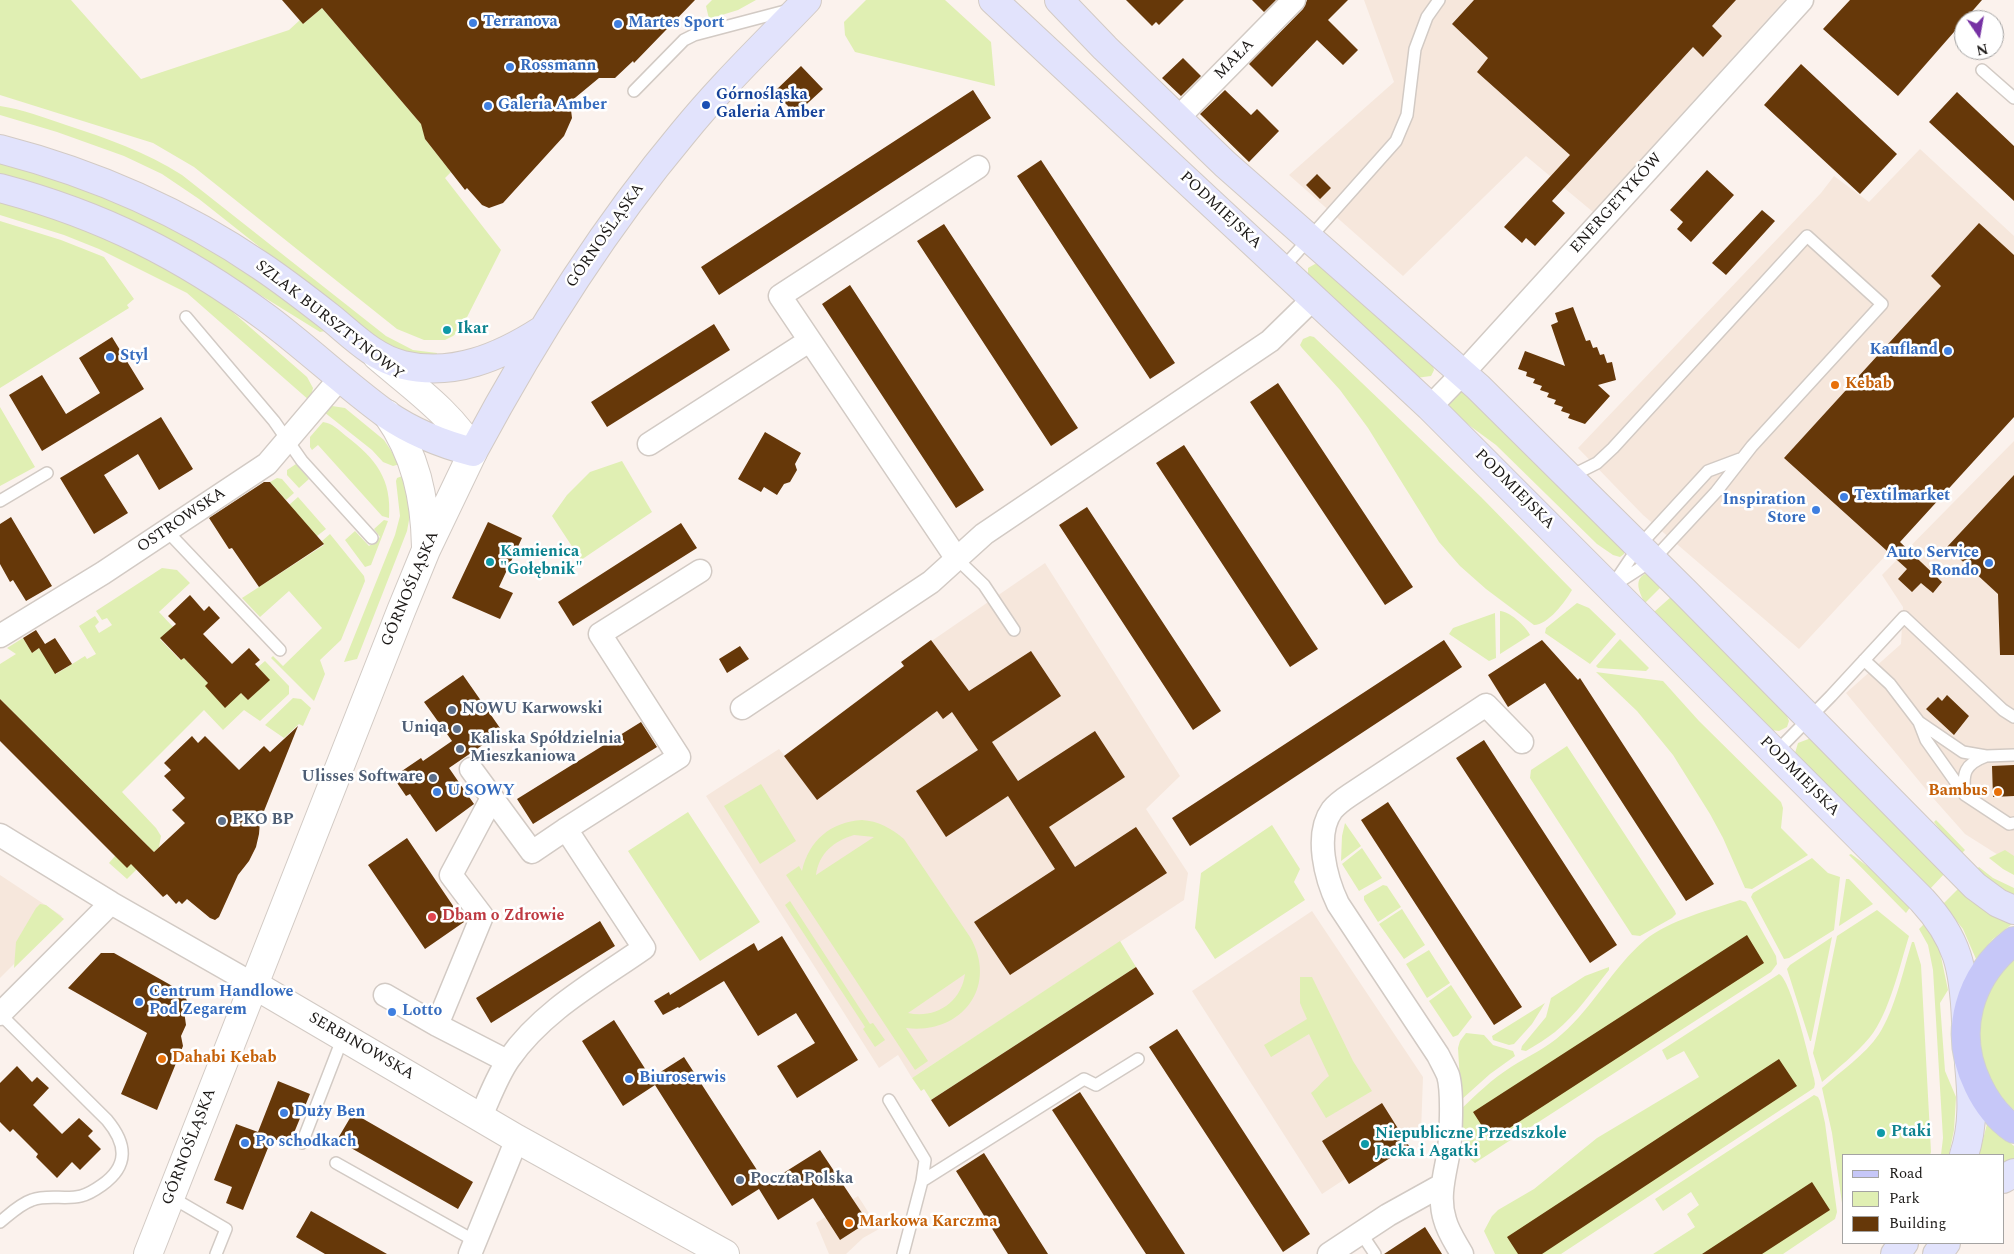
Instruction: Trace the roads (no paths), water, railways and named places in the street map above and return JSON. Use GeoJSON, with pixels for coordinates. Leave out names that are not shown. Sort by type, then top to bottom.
{"type":"FeatureCollection","features":[{"type":"Feature","properties":{"kind":"main road","name":"PODMIEJSKA"},"geometry":{"type":"LineString","coordinates":[[993,0],[1430,407],[1922,900],[1950,936],[1962,972],[1966,1024]]}},
{"type":"Feature","properties":{"kind":"main road"},"geometry":{"type":"LineString","coordinates":[[1059,0],[1104,48],[1177,119],[1309,239],[1463,373],[1646,553],[1975,886],[1998,903],[2014,910]]}},
{"type":"Feature","properties":{"kind":"main road","name":"GÓRNOŚLĄSKA"},"geometry":{"type":"LineString","coordinates":[[473,452],[543,329],[596,248],[671,147],[739,69],[803,4]]}},
{"type":"Feature","properties":{"kind":"main road","name":"SZLAK BURSZTYNOWY"},"geometry":{"type":"LineString","coordinates":[[0,149],[32,157],[114,187],[192,223],[294,288],[377,356]]}},
{"type":"Feature","properties":{"kind":"main road"},"geometry":{"type":"LineString","coordinates":[[0,188],[62,206],[102,221],[171,254],[201,272],[260,313],[387,414],[437,441],[473,452]]}},
{"type":"Feature","properties":{"kind":"main road"},"geometry":{"type":"LineString","coordinates":[[377,356],[401,365],[423,369],[459,367],[501,353],[522,343],[543,329]]}},
{"type":"Feature","properties":{"kind":"main road"},"geometry":{"type":"LineString","coordinates":[[1964,1154],[1972,1115],[1966,1024],[1970,1005],[1980,980],[1996,957],[2014,941]]}},
{"type":"Feature","properties":{"kind":"main road"},"geometry":{"type":"LineString","coordinates":[[1968,1060],[1983,1096],[1995,1112],[2014,1129]]}},
{"type":"Feature","properties":{"kind":"main road"},"geometry":{"type":"LineString","coordinates":[[1895,1254],[1903,1244]]}},
{"type":"Feature","properties":{"kind":"main road"},"geometry":{"type":"LineString","coordinates":[[1937,1254],[1945,1244]]}},
{"type":"Feature","properties":{"kind":"street","name":"MAŁA"},"geometry":{"type":"LineString","coordinates":[[1177,119],[1294,0]]}},
{"type":"Feature","properties":{"kind":"street","name":"ENERGETYKÓW"},"geometry":{"type":"LineString","coordinates":[[1430,407],[1802,0]]}},
{"type":"Feature","properties":{"kind":"street"},"geometry":{"type":"LineString","coordinates":[[957,559],[780,296],[978,167]]}},
{"type":"Feature","properties":{"kind":"street"},"geometry":{"type":"LineString","coordinates":[[742,708],[930,582],[984,534],[1273,338],[1314,298]]}},
{"type":"Feature","properties":{"kind":"street"},"geometry":{"type":"LineString","coordinates":[[649,444],[810,341]]}},
{"type":"Feature","properties":{"kind":"street","name":"SZLAK BURSZTYNOWY"},"geometry":{"type":"LineString","coordinates":[[377,356],[449,420],[466,440],[473,452]]}},
{"type":"Feature","properties":{"kind":"street","name":"OSTROWSKA"},"geometry":{"type":"LineString","coordinates":[[1,633],[167,532],[267,464],[341,377]]}},
{"type":"Feature","properties":{"kind":"street"},"geometry":{"type":"LineString","coordinates":[[387,414],[407,447],[420,482],[426,523],[426,550]]}},
{"type":"Feature","properties":{"kind":"street","name":"GÓRNOŚLĄSKA"},"geometry":{"type":"LineString","coordinates":[[148,1254],[253,984],[426,550],[473,452]]}},
{"type":"Feature","properties":{"kind":"street"},"geometry":{"type":"LineString","coordinates":[[472,769],[532,852],[679,757],[600,634],[700,571]]}},
{"type":"Feature","properties":{"kind":"street"},"geometry":{"type":"LineString","coordinates":[[1462,1254],[1444,1219],[1442,1185],[1448,1154],[1450,1112],[1448,1076],[1438,1054],[1338,904],[1328,880],[1324,829],[1331,812],[1350,795],[1486,705],[1522,742]]}},
{"type":"Feature","properties":{"kind":"street"},"geometry":{"type":"LineString","coordinates":[[437,1025],[482,916],[451,875],[492,798]]}},
{"type":"Feature","properties":{"kind":"street"},"geometry":{"type":"LineString","coordinates":[[480,1118],[508,1061],[527,1036],[553,1013],[644,948],[566,829]]}},
{"type":"Feature","properties":{"kind":"street","name":"SERBINOWSKA"},"geometry":{"type":"LineString","coordinates":[[0,835],[111,903],[253,984],[480,1118],[725,1254]]}},
{"type":"Feature","properties":{"kind":"street"},"geometry":{"type":"LineString","coordinates":[[0,1014],[111,903]]}},
{"type":"Feature","properties":{"kind":"street"},"geometry":{"type":"LineString","coordinates":[[385,995],[437,1025],[508,1061]]}},
{"type":"Feature","properties":{"kind":"street"},"geometry":{"type":"LineString","coordinates":[[473,1250],[517,1139]]}},
{"type":"Feature","properties":{"kind":"street"},"geometry":{"type":"LineString","coordinates":[[1329,1254],[1388,1215],[1442,1185]]}},
{"type":"Feature","properties":{"kind":"lane"},"geometry":{"type":"LineString","coordinates":[[1282,269],[1396,141],[1407,115],[1415,49],[1427,17],[1439,0]]}},
{"type":"Feature","properties":{"kind":"lane"},"geometry":{"type":"LineString","coordinates":[[634,91],[684,40],[694,35],[803,4]]}},
{"type":"Feature","properties":{"kind":"lane"},"geometry":{"type":"LineString","coordinates":[[1982,70],[2014,98]]}},
{"type":"Feature","properties":{"kind":"lane"},"geometry":{"type":"LineString","coordinates":[[1569,477],[1597,463],[1613,448],[1807,236],[1882,304],[1740,459],[1716,492],[1646,553],[1611,587]]}},
{"type":"Feature","properties":{"kind":"lane"},"geometry":{"type":"LineString","coordinates":[[186,316],[288,440],[302,460],[372,538]]}},
{"type":"Feature","properties":{"kind":"lane"},"geometry":{"type":"LineString","coordinates":[[1611,587],[1646,553],[1708,470],[1740,459]]}},
{"type":"Feature","properties":{"kind":"lane"},"geometry":{"type":"LineString","coordinates":[[0,501],[47,473]]}},
{"type":"Feature","properties":{"kind":"lane"},"geometry":{"type":"LineString","coordinates":[[167,532],[280,650]]}},
{"type":"Feature","properties":{"kind":"lane"},"geometry":{"type":"LineString","coordinates":[[957,559],[984,585],[1014,630]]}},
{"type":"Feature","properties":{"kind":"lane"},"geometry":{"type":"LineString","coordinates":[[1775,753],[1904,617],[2003,710],[2014,718]]}},
{"type":"Feature","properties":{"kind":"lane"},"geometry":{"type":"LineString","coordinates":[[1864,660],[1890,684],[1919,722],[1926,740],[1965,795],[2009,824],[2014,823]]}},
{"type":"Feature","properties":{"kind":"lane"},"geometry":{"type":"LineString","coordinates":[[1919,722],[1963,752],[1986,756],[2014,755]]}},
{"type":"Feature","properties":{"kind":"lane"},"geometry":{"type":"LineString","coordinates":[[1965,795],[1963,781],[1967,769],[1974,760],[1986,756]]}},
{"type":"Feature","properties":{"kind":"lane"},"geometry":{"type":"LineString","coordinates":[[0,1014],[108,1120],[115,1129],[122,1148],[118,1168],[112,1178],[90,1193],[79,1196],[48,1197],[30,1200],[0,1222]]}},
{"type":"Feature","properties":{"kind":"lane"},"geometry":{"type":"LineString","coordinates":[[302,1142],[343,1037]]}},
{"type":"Feature","properties":{"kind":"lane"},"geometry":{"type":"LineString","coordinates":[[922,1181],[1084,1079],[1096,1085],[1138,1059]]}},
{"type":"Feature","properties":{"kind":"lane"},"geometry":{"type":"LineString","coordinates":[[889,1100],[925,1160],[922,1181],[903,1254]]}},
{"type":"Feature","properties":{"kind":"lane"},"geometry":{"type":"LineString","coordinates":[[336,1163],[473,1250]]}},
{"type":"Feature","properties":{"kind":"lane"},"geometry":{"type":"LineString","coordinates":[[171,1197],[226,1230],[216,1254]]}},
{"type":"Feature","properties":{"kind":"lane"},"geometry":{"type":"LineString","coordinates":[[1361,1233],[1375,1254]]}},
{"type":"Feature","properties":{"kind":"place","name":"Terranova"},"geometry":{"type":"Point","coordinates":[473,23]}},
{"type":"Feature","properties":{"kind":"place","name":"Martes Sport"},"geometry":{"type":"Point","coordinates":[618,24]}},
{"type":"Feature","properties":{"kind":"place","name":"Rossmann"},"geometry":{"type":"Point","coordinates":[510,67]}},
{"type":"Feature","properties":{"kind":"place","name":"Górnośląska Galeria Amber"},"geometry":{"type":"Point","coordinates":[706,105]}},
{"type":"Feature","properties":{"kind":"place","name":"Galeria Amber"},"geometry":{"type":"Point","coordinates":[488,106]}},
{"type":"Feature","properties":{"kind":"place","name":"Ikar"},"geometry":{"type":"Point","coordinates":[447,330]}},
{"type":"Feature","properties":{"kind":"place","name":"Kaufland"},"geometry":{"type":"Point","coordinates":[1948,351]}},
{"type":"Feature","properties":{"kind":"place","name":"Styl"},"geometry":{"type":"Point","coordinates":[110,357]}},
{"type":"Feature","properties":{"kind":"place","name":"Kebab"},"geometry":{"type":"Point","coordinates":[1835,385]}},
{"type":"Feature","properties":{"kind":"place","name":"Textilmarket"},"geometry":{"type":"Point","coordinates":[1844,497]}},
{"type":"Feature","properties":{"kind":"place","name":"Inspiration Store"},"geometry":{"type":"Point","coordinates":[1816,510]}},
{"type":"Feature","properties":{"kind":"place","name":"Kamienica \"Gołębnik\""},"geometry":{"type":"Point","coordinates":[490,562]}},
{"type":"Feature","properties":{"kind":"place","name":"Auto Service Rondo"},"geometry":{"type":"Point","coordinates":[1989,563]}},
{"type":"Feature","properties":{"kind":"place","name":"NOWU Karwowski"},"geometry":{"type":"Point","coordinates":[452,710]}},
{"type":"Feature","properties":{"kind":"place","name":"Uniqa"},"geometry":{"type":"Point","coordinates":[457,729]}},
{"type":"Feature","properties":{"kind":"place","name":"Kaliska Spółdzielnia Mieszkaniowa"},"geometry":{"type":"Point","coordinates":[460,749]}},
{"type":"Feature","properties":{"kind":"place","name":"Ulisses Software"},"geometry":{"type":"Point","coordinates":[433,778]}},
{"type":"Feature","properties":{"kind":"place","name":"U SOWY"},"geometry":{"type":"Point","coordinates":[437,792]}},
{"type":"Feature","properties":{"kind":"place","name":"Bambus"},"geometry":{"type":"Point","coordinates":[1998,792]}},
{"type":"Feature","properties":{"kind":"place","name":"PKO BP"},"geometry":{"type":"Point","coordinates":[222,821]}},
{"type":"Feature","properties":{"kind":"place","name":"Dbam o Zdrowie"},"geometry":{"type":"Point","coordinates":[432,917]}},
{"type":"Feature","properties":{"kind":"place","name":"Centrum Handlowe Pod Zegarem"},"geometry":{"type":"Point","coordinates":[139,1002]}},
{"type":"Feature","properties":{"kind":"place","name":"Lotto"},"geometry":{"type":"Point","coordinates":[392,1012]}},
{"type":"Feature","properties":{"kind":"place","name":"Dahabi Kebab"},"geometry":{"type":"Point","coordinates":[162,1059]}},
{"type":"Feature","properties":{"kind":"place","name":"Biuroserwis"},"geometry":{"type":"Point","coordinates":[629,1079]}},
{"type":"Feature","properties":{"kind":"place","name":"Duży Ben"},"geometry":{"type":"Point","coordinates":[284,1113]}},
{"type":"Feature","properties":{"kind":"place","name":"Ptaki"},"geometry":{"type":"Point","coordinates":[1881,1133]}},
{"type":"Feature","properties":{"kind":"place","name":"Po schodkach"},"geometry":{"type":"Point","coordinates":[245,1143]}},
{"type":"Feature","properties":{"kind":"place","name":"Niepubliczne Przedszkole Jacka i Agatki"},"geometry":{"type":"Point","coordinates":[1365,1144]}},
{"type":"Feature","properties":{"kind":"place","name":"Poczta Polska"},"geometry":{"type":"Point","coordinates":[740,1180]}},
{"type":"Feature","properties":{"kind":"place","name":"Markowa Karczma"},"geometry":{"type":"Point","coordinates":[849,1223]}}]}
